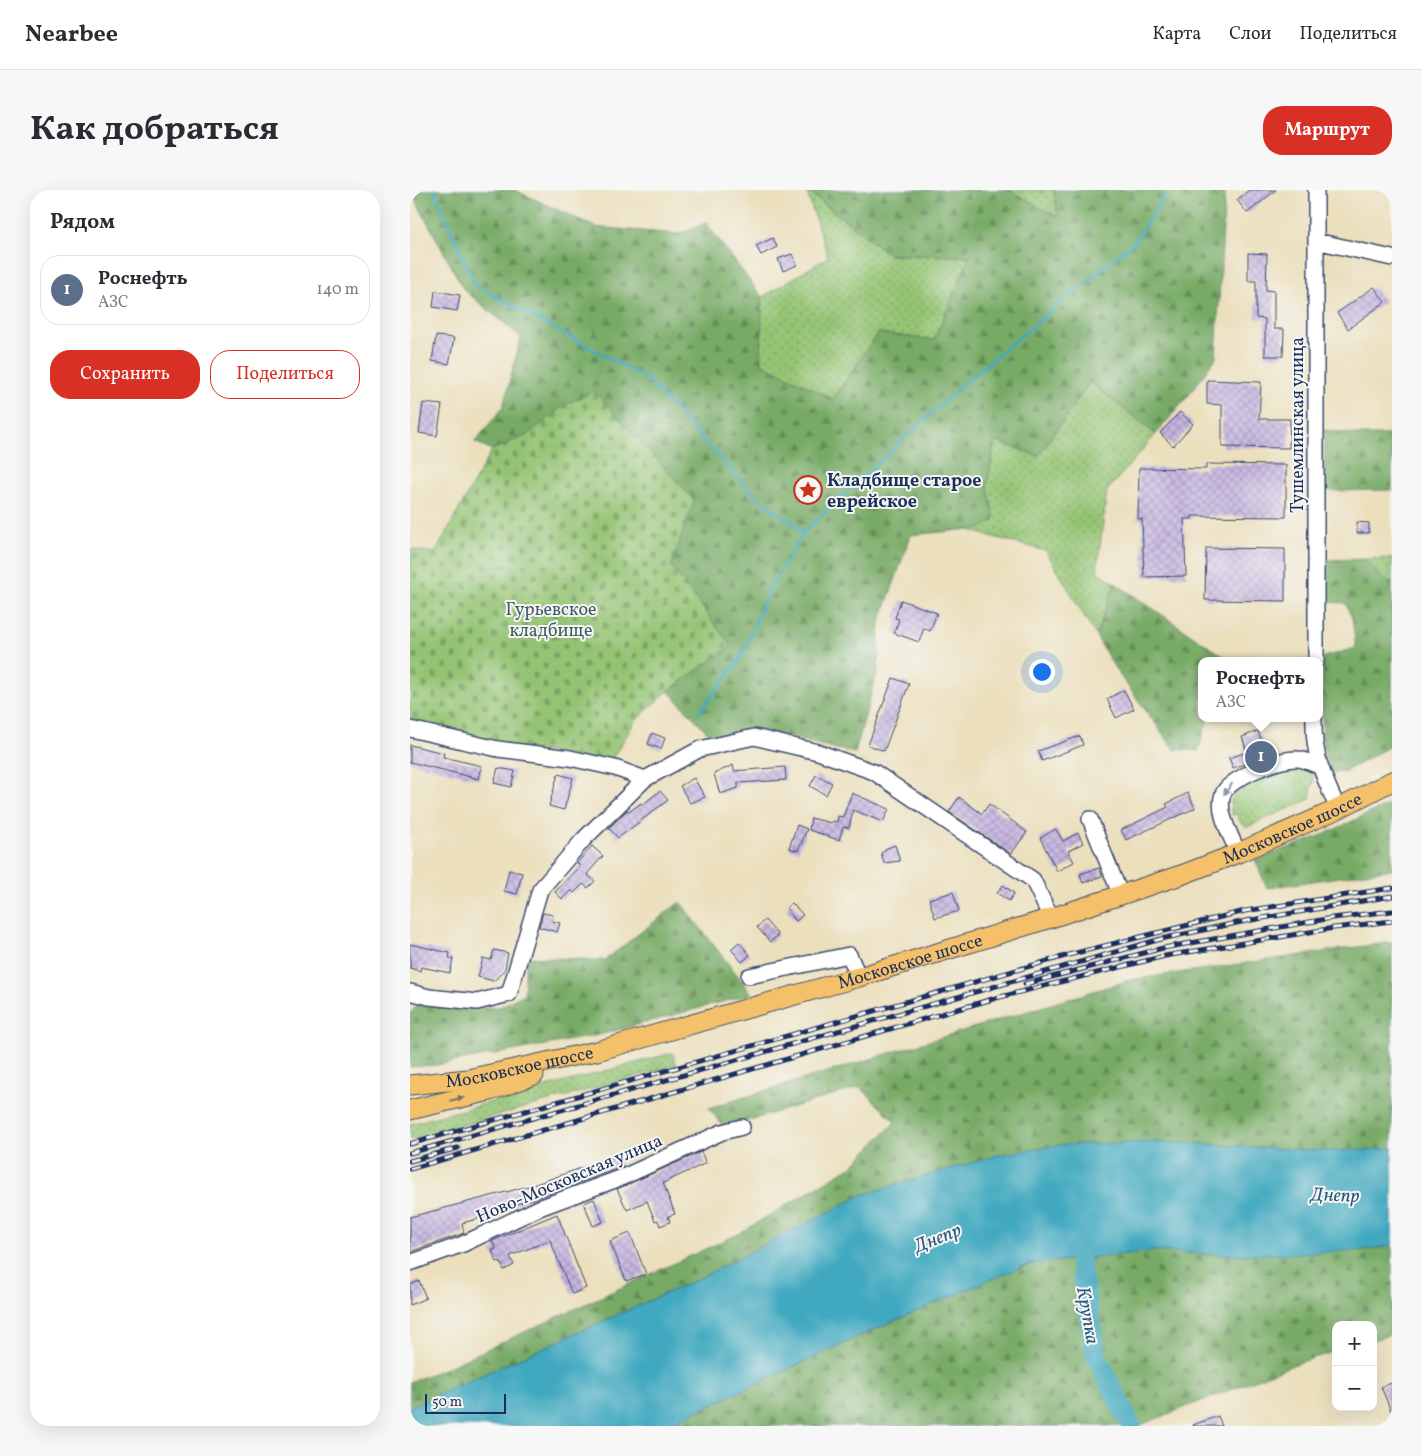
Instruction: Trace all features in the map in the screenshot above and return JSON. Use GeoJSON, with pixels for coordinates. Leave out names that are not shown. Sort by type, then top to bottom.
{"type":"FeatureCollection","features":[{"type":"Feature","properties":{"kind":"main road","name":"Московское шоссе"},"geometry":{"type":"LineString","coordinates":[[410,1085],[468,1079],[597,1051],[859,977],[1051,918],[1121,896],[1238,853],[1338,809],[1392,781]]}},
{"type":"Feature","properties":{"kind":"main road"},"geometry":{"type":"LineString","coordinates":[[410,1110],[490,1090],[597,1051]]}},
{"type":"Feature","properties":{"kind":"main road"},"geometry":{"type":"LineString","coordinates":[[410,1081],[441,1081]]}},
{"type":"Feature","properties":{"kind":"street","name":"Тушемлинская улица"},"geometry":{"type":"LineString","coordinates":[[1316,190],[1316,657]]}},
{"type":"Feature","properties":{"kind":"street"},"geometry":{"type":"LineString","coordinates":[[1316,241],[1392,258]]}},
{"type":"Feature","properties":{"kind":"street"},"geometry":{"type":"LineString","coordinates":[[1314,722],[1314,742],[1319,766],[1338,809]]}},
{"type":"Feature","properties":{"kind":"street"},"geometry":{"type":"LineString","coordinates":[[410,729],[498,749],[570,758],[615,768],[645,779]]}},
{"type":"Feature","properties":{"kind":"street"},"geometry":{"type":"LineString","coordinates":[[410,992],[429,997],[477,1002],[509,994],[540,890],[583,840],[645,779],[700,750],[754,737],[818,752],[874,772],[1033,880],[1051,918]]}},
{"type":"Feature","properties":{"kind":"street"},"geometry":{"type":"LineString","coordinates":[[1238,853],[1221,805],[1223,794],[1229,785],[1238,779],[1282,762],[1298,758],[1319,766]]}},
{"type":"Feature","properties":{"kind":"street"},"geometry":{"type":"LineString","coordinates":[[1090,818],[1121,896]]}},
{"type":"Feature","properties":{"kind":"street"},"geometry":{"type":"LineString","coordinates":[[749,976],[849,955],[859,977]]}},
{"type":"Feature","properties":{"kind":"street","name":"Ново-Московская улица"},"geometry":{"type":"LineString","coordinates":[[410,1263],[463,1244],[540,1208],[623,1178],[722,1132],[742,1127]]}},
{"type":"Feature","properties":{"kind":"green space"},"geometry":{"type":"Polygon","coordinates":[[[410,190],[515,190],[595,227],[679,234],[706,223],[762,297],[761,363],[833,399],[878,333],[934,340],[970,256],[890,255],[807,190],[1009,190],[1058,217],[1054,190],[1225,190],[1216,358],[1189,395],[1156,434],[1090,382],[1038,456],[995,441],[987,486],[995,519],[981,528],[911,535],[880,622],[878,669],[855,753],[748,728],[713,738],[668,691],[731,646],[671,566],[694,499],[563,406],[528,435],[492,450],[475,442],[503,407],[521,337],[464,290],[410,190]]]}},
{"type":"Feature","properties":{"kind":"green space"},"geometry":{"type":"Polygon","coordinates":[[[806,190],[890,255],[970,256],[934,340],[878,333],[833,400],[760,363],[762,297],[828,257],[806,190]]]}},
{"type":"Feature","properties":{"kind":"green space"},"geometry":{"type":"Polygon","coordinates":[[[1009,190],[1054,190],[1059,218],[1009,190]]]}},
{"type":"Feature","properties":{"kind":"green space"},"geometry":{"type":"Polygon","coordinates":[[[1090,382],[1156,434],[1107,491],[1097,571],[1115,583],[1096,636],[1046,551],[964,529],[981,528],[995,519],[987,486],[995,441],[1038,456],[1090,382]]]}},
{"type":"Feature","properties":{"kind":"green space","name":"Гурьевское кладбище"},"geometry":{"type":"Polygon","coordinates":[[[594,391],[694,500],[671,566],[731,646],[668,691],[636,720],[610,762],[500,745],[410,724],[410,549],[435,553],[492,450],[528,435],[563,406],[594,391]]]}},
{"type":"Feature","properties":{"kind":"green space"},"geometry":{"type":"Polygon","coordinates":[[[1324,430],[1360,435],[1392,435],[1392,490],[1325,491],[1324,430]]]}},
{"type":"Feature","properties":{"kind":"green space"},"geometry":{"type":"Polygon","coordinates":[[[1392,558],[1392,582],[1388,583],[1364,559],[1392,558]]]}},
{"type":"Feature","properties":{"kind":"green space"},"geometry":{"type":"Polygon","coordinates":[[[1364,559],[1388,583],[1392,582],[1392,745],[1346,771],[1329,773],[1322,741],[1323,657],[1356,648],[1352,618],[1345,603],[1323,602],[1326,560],[1364,559]]]}},
{"type":"Feature","properties":{"kind":"green space"},"geometry":{"type":"Polygon","coordinates":[[[1115,583],[1225,657],[1198,657],[1198,722],[1207,722],[1198,751],[1174,749],[1116,670],[1096,636],[1115,583]]]}},
{"type":"Feature","properties":{"kind":"green space"},"geometry":{"type":"Polygon","coordinates":[[[1295,765],[1304,767],[1312,773],[1314,783],[1310,799],[1247,827],[1241,823],[1236,814],[1232,815],[1230,808],[1233,796],[1247,781],[1254,778],[1272,776],[1273,772],[1295,765]]]}},
{"type":"Feature","properties":{"kind":"green space"},"geometry":{"type":"Polygon","coordinates":[[[1392,803],[1392,869],[1267,888],[1255,860],[1320,836],[1392,803]]]}},
{"type":"Feature","properties":{"kind":"green space"},"geometry":{"type":"Polygon","coordinates":[[[680,902],[752,994],[599,1035],[436,1065],[410,1067],[410,1015],[418,1003],[448,1008],[500,1007],[524,994],[526,957],[605,960],[680,902]]]}},
{"type":"Feature","properties":{"kind":"green space"},"geometry":{"type":"Polygon","coordinates":[[[1392,942],[1392,1148],[1351,1152],[1289,1151],[1197,1143],[1152,1142],[1060,1145],[999,1155],[862,1195],[696,1280],[410,1407],[410,1382],[446,1368],[738,1234],[852,1166],[895,1122],[860,1087],[724,1128],[709,1108],[1130,980],[1392,942]]]}},
{"type":"Feature","properties":{"kind":"green space"},"geometry":{"type":"Polygon","coordinates":[[[672,1053],[677,1065],[410,1140],[410,1124],[672,1053]]]}},
{"type":"Feature","properties":{"kind":"green space"},"geometry":{"type":"Polygon","coordinates":[[[1392,1246],[1392,1334],[1377,1339],[1377,1321],[1332,1321],[1332,1352],[1298,1363],[1138,1426],[665,1426],[873,1330],[1031,1264],[1153,1251],[1224,1255],[1362,1250],[1392,1246]]]}},
{"type":"Feature","properties":{"kind":"water","name":"Днепр"},"geometry":{"type":"Polygon","coordinates":[[[1152,1142],[1332,1151],[1392,1148],[1392,1246],[1362,1250],[1284,1254],[1224,1255],[1153,1251],[1031,1264],[873,1330],[665,1426],[410,1426],[410,1407],[696,1280],[862,1195],[999,1155],[1060,1145],[1152,1142]]]}},
{"type":"Feature","properties":{"kind":"building"},"geometry":{"type":"Polygon","coordinates":[[[1249,190],[1276,190],[1247,213],[1237,200],[1249,190]]]}},
{"type":"Feature","properties":{"kind":"building"},"geometry":{"type":"Polygon","coordinates":[[[773,238],[777,247],[761,255],[756,246],[773,238]]]}},
{"type":"Feature","properties":{"kind":"building"},"geometry":{"type":"Polygon","coordinates":[[[1248,253],[1267,254],[1266,290],[1274,291],[1274,329],[1284,329],[1283,356],[1265,356],[1265,319],[1256,318],[1256,281],[1248,281],[1248,253]]]}},
{"type":"Feature","properties":{"kind":"building"},"geometry":{"type":"Polygon","coordinates":[[[792,254],[797,265],[783,271],[778,259],[792,254]]]}},
{"type":"Feature","properties":{"kind":"building"},"geometry":{"type":"Polygon","coordinates":[[[1374,287],[1385,302],[1348,329],[1337,313],[1374,287]]]}},
{"type":"Feature","properties":{"kind":"building"},"geometry":{"type":"Polygon","coordinates":[[[435,291],[460,295],[457,311],[433,307],[435,291]]]}},
{"type":"Feature","properties":{"kind":"building"},"geometry":{"type":"Polygon","coordinates":[[[436,336],[454,338],[449,364],[432,361],[436,336]]]}},
{"type":"Feature","properties":{"kind":"building"},"geometry":{"type":"Polygon","coordinates":[[[1207,380],[1261,382],[1259,419],[1290,419],[1289,448],[1222,447],[1222,405],[1207,404],[1207,380]]]}},
{"type":"Feature","properties":{"kind":"building"},"geometry":{"type":"Polygon","coordinates":[[[423,403],[442,405],[437,436],[419,433],[423,403]]]}},
{"type":"Feature","properties":{"kind":"building"},"geometry":{"type":"Polygon","coordinates":[[[1180,412],[1193,424],[1173,446],[1160,433],[1180,412]]]}},
{"type":"Feature","properties":{"kind":"building"},"geometry":{"type":"Polygon","coordinates":[[[1206,464],[1286,465],[1286,517],[1192,516],[1192,519],[1184,519],[1186,576],[1144,577],[1142,519],[1138,519],[1139,468],[1206,469],[1206,464]]]}},
{"type":"Feature","properties":{"kind":"building"},"geometry":{"type":"Polygon","coordinates":[[[1357,522],[1369,523],[1369,533],[1357,533],[1357,522]]]}},
{"type":"Feature","properties":{"kind":"building"},"geometry":{"type":"Polygon","coordinates":[[[1206,548],[1285,549],[1285,601],[1205,600],[1206,548]]]}},
{"type":"Feature","properties":{"kind":"building"},"geometry":{"type":"Polygon","coordinates":[[[901,600],[937,613],[930,631],[924,628],[919,642],[894,633],[899,619],[895,618],[901,600]]]}},
{"type":"Feature","properties":{"kind":"building"},"geometry":{"type":"Polygon","coordinates":[[[893,678],[909,684],[884,751],[868,745],[893,678]]]}},
{"type":"Feature","properties":{"kind":"building"},"geometry":{"type":"Polygon","coordinates":[[[1124,690],[1134,709],[1116,718],[1107,699],[1124,690]]]}},
{"type":"Feature","properties":{"kind":"building"},"geometry":{"type":"Polygon","coordinates":[[[1258,731],[1267,756],[1233,768],[1229,758],[1247,752],[1242,737],[1258,731]]]}},
{"type":"Feature","properties":{"kind":"building"},"geometry":{"type":"Polygon","coordinates":[[[652,733],[665,738],[661,749],[648,744],[652,733]]]}},
{"type":"Feature","properties":{"kind":"building"},"geometry":{"type":"Polygon","coordinates":[[[1080,736],[1083,745],[1042,761],[1038,751],[1080,736]]]}},
{"type":"Feature","properties":{"kind":"building"},"geometry":{"type":"Polygon","coordinates":[[[410,745],[444,753],[443,757],[482,766],[479,779],[410,762],[410,745]]]}},
{"type":"Feature","properties":{"kind":"building"},"geometry":{"type":"Polygon","coordinates":[[[733,765],[734,771],[785,767],[786,780],[738,783],[738,788],[720,794],[714,774],[733,765]]]}},
{"type":"Feature","properties":{"kind":"building"},"geometry":{"type":"Polygon","coordinates":[[[498,768],[515,771],[511,787],[494,783],[498,768]]]}},
{"type":"Feature","properties":{"kind":"building"},"geometry":{"type":"Polygon","coordinates":[[[558,774],[573,778],[564,810],[549,806],[558,774]]]}},
{"type":"Feature","properties":{"kind":"building"},"geometry":{"type":"Polygon","coordinates":[[[816,775],[832,783],[826,795],[810,786],[816,775]]]}},
{"type":"Feature","properties":{"kind":"building"},"geometry":{"type":"Polygon","coordinates":[[[694,778],[705,797],[690,803],[680,786],[694,778]]]}},
{"type":"Feature","properties":{"kind":"building"},"geometry":{"type":"Polygon","coordinates":[[[660,791],[668,800],[618,838],[609,828],[627,810],[629,812],[641,803],[642,805],[660,791]]]}},
{"type":"Feature","properties":{"kind":"building"},"geometry":{"type":"Polygon","coordinates":[[[852,793],[889,809],[883,822],[853,810],[849,828],[843,827],[839,840],[809,830],[811,818],[831,823],[832,821],[837,822],[838,816],[843,817],[852,793]]]}},
{"type":"Feature","properties":{"kind":"building"},"geometry":{"type":"Polygon","coordinates":[[[1188,793],[1195,808],[1126,840],[1121,830],[1168,807],[1166,804],[1188,793]]]}},
{"type":"Feature","properties":{"kind":"building"},"geometry":{"type":"Polygon","coordinates":[[[959,797],[982,814],[989,804],[1027,832],[1011,854],[949,812],[959,797]]]}},
{"type":"Feature","properties":{"kind":"building"},"geometry":{"type":"Polygon","coordinates":[[[797,825],[807,829],[798,851],[789,848],[797,825]]]}},
{"type":"Feature","properties":{"kind":"building"},"geometry":{"type":"Polygon","coordinates":[[[1056,829],[1063,841],[1078,833],[1083,843],[1068,851],[1074,862],[1057,871],[1040,838],[1056,829]]]}},
{"type":"Feature","properties":{"kind":"building"},"geometry":{"type":"Polygon","coordinates":[[[895,845],[900,861],[884,863],[881,853],[895,845]]]}},
{"type":"Feature","properties":{"kind":"building"},"geometry":{"type":"Polygon","coordinates":[[[592,846],[603,856],[587,874],[595,881],[588,888],[583,884],[574,893],[571,890],[562,899],[555,892],[580,866],[577,863],[592,846]]]}},
{"type":"Feature","properties":{"kind":"building"},"geometry":{"type":"Polygon","coordinates":[[[1099,868],[1102,876],[1083,883],[1080,874],[1099,868]]]}},
{"type":"Feature","properties":{"kind":"building"},"geometry":{"type":"Polygon","coordinates":[[[509,870],[522,873],[517,894],[504,891],[509,870]]]}},
{"type":"Feature","properties":{"kind":"building"},"geometry":{"type":"Polygon","coordinates":[[[1003,885],[1014,893],[1009,901],[997,893],[1003,885]]]}},
{"type":"Feature","properties":{"kind":"building"},"geometry":{"type":"Polygon","coordinates":[[[953,892],[959,911],[935,918],[929,899],[953,892]]]}},
{"type":"Feature","properties":{"kind":"building"},"geometry":{"type":"Polygon","coordinates":[[[792,903],[803,915],[796,921],[786,908],[792,903]]]}},
{"type":"Feature","properties":{"kind":"building"},"geometry":{"type":"Polygon","coordinates":[[[543,913],[553,915],[552,921],[560,923],[557,932],[539,927],[543,913]]]}},
{"type":"Feature","properties":{"kind":"building"},"geometry":{"type":"Polygon","coordinates":[[[765,920],[778,935],[770,942],[757,927],[765,920]]]}},
{"type":"Feature","properties":{"kind":"building"},"geometry":{"type":"Polygon","coordinates":[[[739,942],[750,955],[742,962],[731,949],[739,942]]]}},
{"type":"Feature","properties":{"kind":"building"},"geometry":{"type":"Polygon","coordinates":[[[410,944],[450,953],[449,958],[453,959],[450,973],[421,967],[420,971],[410,968],[410,944]]]}},
{"type":"Feature","properties":{"kind":"building"},"geometry":{"type":"Polygon","coordinates":[[[494,950],[508,953],[505,969],[494,981],[478,977],[483,958],[491,960],[494,950]]]}},
{"type":"Feature","properties":{"kind":"building"},"geometry":{"type":"Polygon","coordinates":[[[701,1152],[706,1163],[663,1183],[675,1214],[668,1216],[670,1222],[660,1226],[658,1220],[655,1221],[647,1201],[627,1210],[617,1189],[701,1152]]]}},
{"type":"Feature","properties":{"kind":"building"},"geometry":{"type":"Polygon","coordinates":[[[618,1155],[622,1167],[537,1198],[502,1208],[503,1212],[462,1223],[464,1233],[410,1252],[410,1217],[533,1185],[618,1155]]]}},
{"type":"Feature","properties":{"kind":"building"},"geometry":{"type":"Polygon","coordinates":[[[594,1199],[603,1222],[593,1226],[584,1203],[594,1199]]]}},
{"type":"Feature","properties":{"kind":"building"},"geometry":{"type":"Polygon","coordinates":[[[557,1214],[586,1288],[572,1294],[550,1240],[510,1256],[514,1265],[504,1270],[500,1261],[497,1262],[492,1251],[496,1249],[492,1241],[557,1214]]]}},
{"type":"Feature","properties":{"kind":"building"},"geometry":{"type":"Polygon","coordinates":[[[630,1233],[646,1274],[626,1281],[610,1241],[630,1233]]]}},
{"type":"Feature","properties":{"kind":"building"},"geometry":{"type":"Polygon","coordinates":[[[419,1281],[426,1298],[410,1305],[410,1285],[419,1281]]]}},
{"type":"Feature","properties":{"kind":"building"},"geometry":{"type":"Polygon","coordinates":[[[1392,1383],[1392,1413],[1381,1387],[1392,1383]]]}},
{"type":"Feature","properties":{"kind":"building"},"geometry":{"type":"Polygon","coordinates":[[[1218,1416],[1222,1426],[1193,1426],[1193,1425],[1218,1416]]]}},
{"type":"Feature","properties":{"kind":"waterway"},"geometry":{"type":"LineString","coordinates":[[434,190],[475,285],[647,379],[753,494],[804,532]]}},
{"type":"Feature","properties":{"kind":"waterway"},"geometry":{"type":"LineString","coordinates":[[698,714],[742,656],[768,592],[804,532],[962,385],[1136,240],[1168,190]]}},
{"type":"Feature","properties":{"kind":"waterway","name":"Крупка"},"geometry":{"type":"LineString","coordinates":[[1075,1233],[1096,1356],[1131,1426]]}},
{"type":"Feature","properties":{"kind":"railway"},"geometry":{"type":"LineString","coordinates":[[410,1144],[1076,953],[1245,911],[1392,888]]}},
{"type":"Feature","properties":{"kind":"railway"},"geometry":{"type":"LineString","coordinates":[[410,1153],[1161,939],[1246,921],[1392,896]]}},
{"type":"Feature","properties":{"kind":"railway"},"geometry":{"type":"LineString","coordinates":[[1025,984],[1163,948],[1332,918],[1392,911]]}},
{"type":"Feature","properties":{"kind":"railway"},"geometry":{"type":"LineString","coordinates":[[410,1169],[996,998],[1165,956],[1334,928],[1392,921]]}},
{"type":"Feature","properties":{"kind":"railway"},"geometry":{"type":"LineString","coordinates":[[410,1161],[458,1148]]}},
{"type":"Feature","properties":{"kind":"place","name":"Кладбище старое еврейское"},"geometry":{"type":"Point","coordinates":[808,490]}},
{"type":"Feature","properties":{"kind":"place","name":"Роснефть"},"geometry":{"type":"Point","coordinates":[1261,757]}}]}
